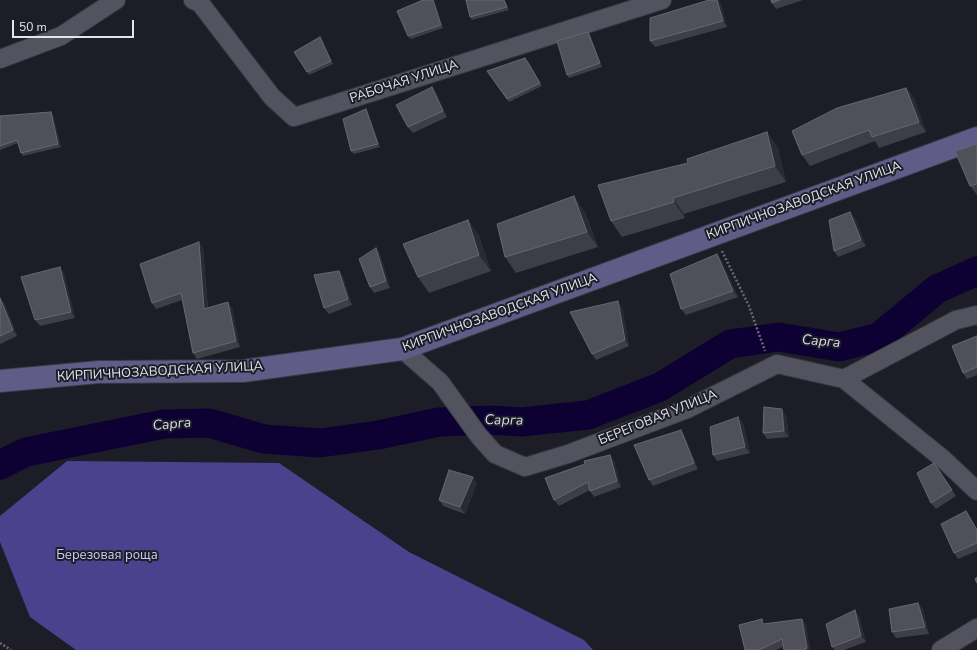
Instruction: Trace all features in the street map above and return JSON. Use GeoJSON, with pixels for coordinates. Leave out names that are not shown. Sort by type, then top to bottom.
{"type":"FeatureCollection","features":[{"type":"Feature","properties":{"kind":"street"},"geometry":{"type":"LineString","coordinates":[[0,59],[61,36],[116,0]]}},
{"type":"Feature","properties":{"kind":"street","name":"РАБОЧАЯ УЛИЦА"},"geometry":{"type":"LineString","coordinates":[[194,0],[200,3],[272,97],[294,117],[662,0]]}},
{"type":"Feature","properties":{"kind":"street","name":"КИРПИЧНОЗАВОДСКАЯ УЛИЦА"},"geometry":{"type":"LineString","coordinates":[[0,381],[99,372],[243,370],[402,349],[977,138]]}},
{"type":"Feature","properties":{"kind":"street"},"geometry":{"type":"LineString","coordinates":[[844,379],[956,320],[977,315]]}},
{"type":"Feature","properties":{"kind":"street","name":"БЕРЕГОВАЯ УЛИЦА"},"geometry":{"type":"LineString","coordinates":[[402,349],[440,382],[462,410],[479,436],[495,454],[525,467],[568,454],[687,409],[778,364],[844,379],[943,459],[977,491]]}},
{"type":"Feature","properties":{"kind":"street"},"geometry":{"type":"LineString","coordinates":[[941,650],[977,628]]}},
{"type":"Feature","properties":{"kind":"path"},"geometry":{"type":"LineString","coordinates":[[714,234],[759,331],[766,354]]}},
{"type":"Feature","properties":{"kind":"path"},"geometry":{"type":"LineString","coordinates":[[0,643],[11,650]]}},
{"type":"Feature","properties":{"kind":"green space","name":"Березовая роща"},"geometry":{"type":"Polygon","coordinates":[[[67,461],[279,463],[409,552],[584,640],[593,650],[76,650],[30,617],[0,542],[0,516],[67,461]]]}},
{"type":"Feature","properties":{"kind":"building"},"geometry":{"type":"Polygon","coordinates":[[[423,0],[433,0],[441,25],[408,36],[397,11],[423,0]]]}},
{"type":"Feature","properties":{"kind":"building"},"geometry":{"type":"Polygon","coordinates":[[[466,0],[504,0],[507,7],[470,17],[466,0]]]}},
{"type":"Feature","properties":{"kind":"building"},"geometry":{"type":"Polygon","coordinates":[[[709,0],[717,0],[723,21],[650,41],[650,18],[709,0]]]}},
{"type":"Feature","properties":{"kind":"building"},"geometry":{"type":"Polygon","coordinates":[[[771,0],[780,0],[772,3],[771,0]]]}},
{"type":"Feature","properties":{"kind":"building"},"geometry":{"type":"Polygon","coordinates":[[[588,32],[600,63],[567,75],[557,41],[588,32]]]}},
{"type":"Feature","properties":{"kind":"building"},"geometry":{"type":"Polygon","coordinates":[[[320,37],[331,61],[307,72],[294,52],[320,37]]]}},
{"type":"Feature","properties":{"kind":"building"},"geometry":{"type":"Polygon","coordinates":[[[525,58],[540,83],[507,99],[487,71],[525,58]]]}},
{"type":"Feature","properties":{"kind":"building"},"geometry":{"type":"Polygon","coordinates":[[[432,87],[443,111],[408,127],[396,105],[432,87]]]}},
{"type":"Feature","properties":{"kind":"building"},"geometry":{"type":"Polygon","coordinates":[[[906,88],[919,122],[872,137],[869,130],[802,155],[792,131],[837,108],[906,88]]]}},
{"type":"Feature","properties":{"kind":"building"},"geometry":{"type":"Polygon","coordinates":[[[366,109],[378,144],[351,151],[343,119],[366,109]]]}},
{"type":"Feature","properties":{"kind":"building"},"geometry":{"type":"Polygon","coordinates":[[[51,112],[58,144],[21,153],[17,140],[0,146],[0,116],[51,112]]]}},
{"type":"Feature","properties":{"kind":"building"},"geometry":{"type":"Polygon","coordinates":[[[767,132],[775,166],[673,198],[674,202],[611,221],[598,185],[688,163],[687,159],[767,132]]]}},
{"type":"Feature","properties":{"kind":"building"},"geometry":{"type":"Polygon","coordinates":[[[977,144],[977,184],[970,186],[955,151],[977,144]]]}},
{"type":"Feature","properties":{"kind":"building"},"geometry":{"type":"Polygon","coordinates":[[[574,196],[587,232],[505,257],[497,224],[574,196]]]}},
{"type":"Feature","properties":{"kind":"building"},"geometry":{"type":"Polygon","coordinates":[[[850,212],[861,240],[834,251],[829,220],[850,212]]]}},
{"type":"Feature","properties":{"kind":"building"},"geometry":{"type":"Polygon","coordinates":[[[468,220],[479,255],[418,277],[403,244],[468,220]]]}},
{"type":"Feature","properties":{"kind":"building"},"geometry":{"type":"Polygon","coordinates":[[[199,242],[204,309],[228,302],[236,341],[193,353],[181,293],[152,303],[140,264],[199,242]]]}},
{"type":"Feature","properties":{"kind":"building"},"geometry":{"type":"Polygon","coordinates":[[[376,248],[386,281],[370,287],[359,259],[376,248]]]}},
{"type":"Feature","properties":{"kind":"building"},"geometry":{"type":"Polygon","coordinates":[[[717,254],[733,291],[681,309],[670,274],[717,254]]]}},
{"type":"Feature","properties":{"kind":"building"},"geometry":{"type":"Polygon","coordinates":[[[60,267],[71,312],[35,320],[21,277],[60,267]]]}},
{"type":"Feature","properties":{"kind":"building"},"geometry":{"type":"Polygon","coordinates":[[[339,271],[348,299],[324,308],[314,275],[339,271]]]}},
{"type":"Feature","properties":{"kind":"building"},"geometry":{"type":"Polygon","coordinates":[[[0,298],[13,330],[0,336],[0,298]]]}},
{"type":"Feature","properties":{"kind":"building"},"geometry":{"type":"Polygon","coordinates":[[[618,301],[625,340],[592,354],[570,312],[618,301]]]}},
{"type":"Feature","properties":{"kind":"building"},"geometry":{"type":"Polygon","coordinates":[[[977,336],[977,367],[963,373],[952,346],[977,336]]]}},
{"type":"Feature","properties":{"kind":"building"},"geometry":{"type":"Polygon","coordinates":[[[764,407],[782,409],[784,431],[763,433],[764,407]]]}},
{"type":"Feature","properties":{"kind":"building"},"geometry":{"type":"Polygon","coordinates":[[[738,417],[745,447],[713,455],[710,427],[738,417]]]}},
{"type":"Feature","properties":{"kind":"building"},"geometry":{"type":"Polygon","coordinates":[[[681,430],[694,463],[649,480],[634,445],[681,430]]]}},
{"type":"Feature","properties":{"kind":"building"},"geometry":{"type":"Polygon","coordinates":[[[610,455],[617,481],[590,491],[588,482],[554,500],[545,478],[585,464],[584,461],[610,455]]]}},
{"type":"Feature","properties":{"kind":"building"},"geometry":{"type":"Polygon","coordinates":[[[934,463],[952,490],[931,503],[917,473],[934,463]]]}},
{"type":"Feature","properties":{"kind":"building"},"geometry":{"type":"Polygon","coordinates":[[[449,470],[473,477],[460,507],[439,500],[449,470]]]}},
{"type":"Feature","properties":{"kind":"building"},"geometry":{"type":"Polygon","coordinates":[[[966,511],[977,530],[977,543],[954,553],[941,524],[966,511]]]}},
{"type":"Feature","properties":{"kind":"building"},"geometry":{"type":"Polygon","coordinates":[[[918,603],[925,627],[892,632],[889,609],[918,603]]]}},
{"type":"Feature","properties":{"kind":"building"},"geometry":{"type":"Polygon","coordinates":[[[855,610],[861,636],[832,647],[826,624],[855,610]]]}},
{"type":"Feature","properties":{"kind":"building"},"geometry":{"type":"Polygon","coordinates":[[[762,619],[763,624],[802,619],[807,648],[802,650],[784,650],[782,639],[759,650],[745,650],[739,625],[762,619]]]}},
{"type":"Feature","properties":{"kind":"waterway","name":"Сарга"},"geometry":{"type":"LineString","coordinates":[[0,465],[26,452],[164,424],[209,423],[264,439],[320,443],[378,435],[439,422],[490,420],[521,422],[588,415],[660,387],[730,344],[779,337],[839,347],[879,337],[937,289],[977,271]]}}]}
